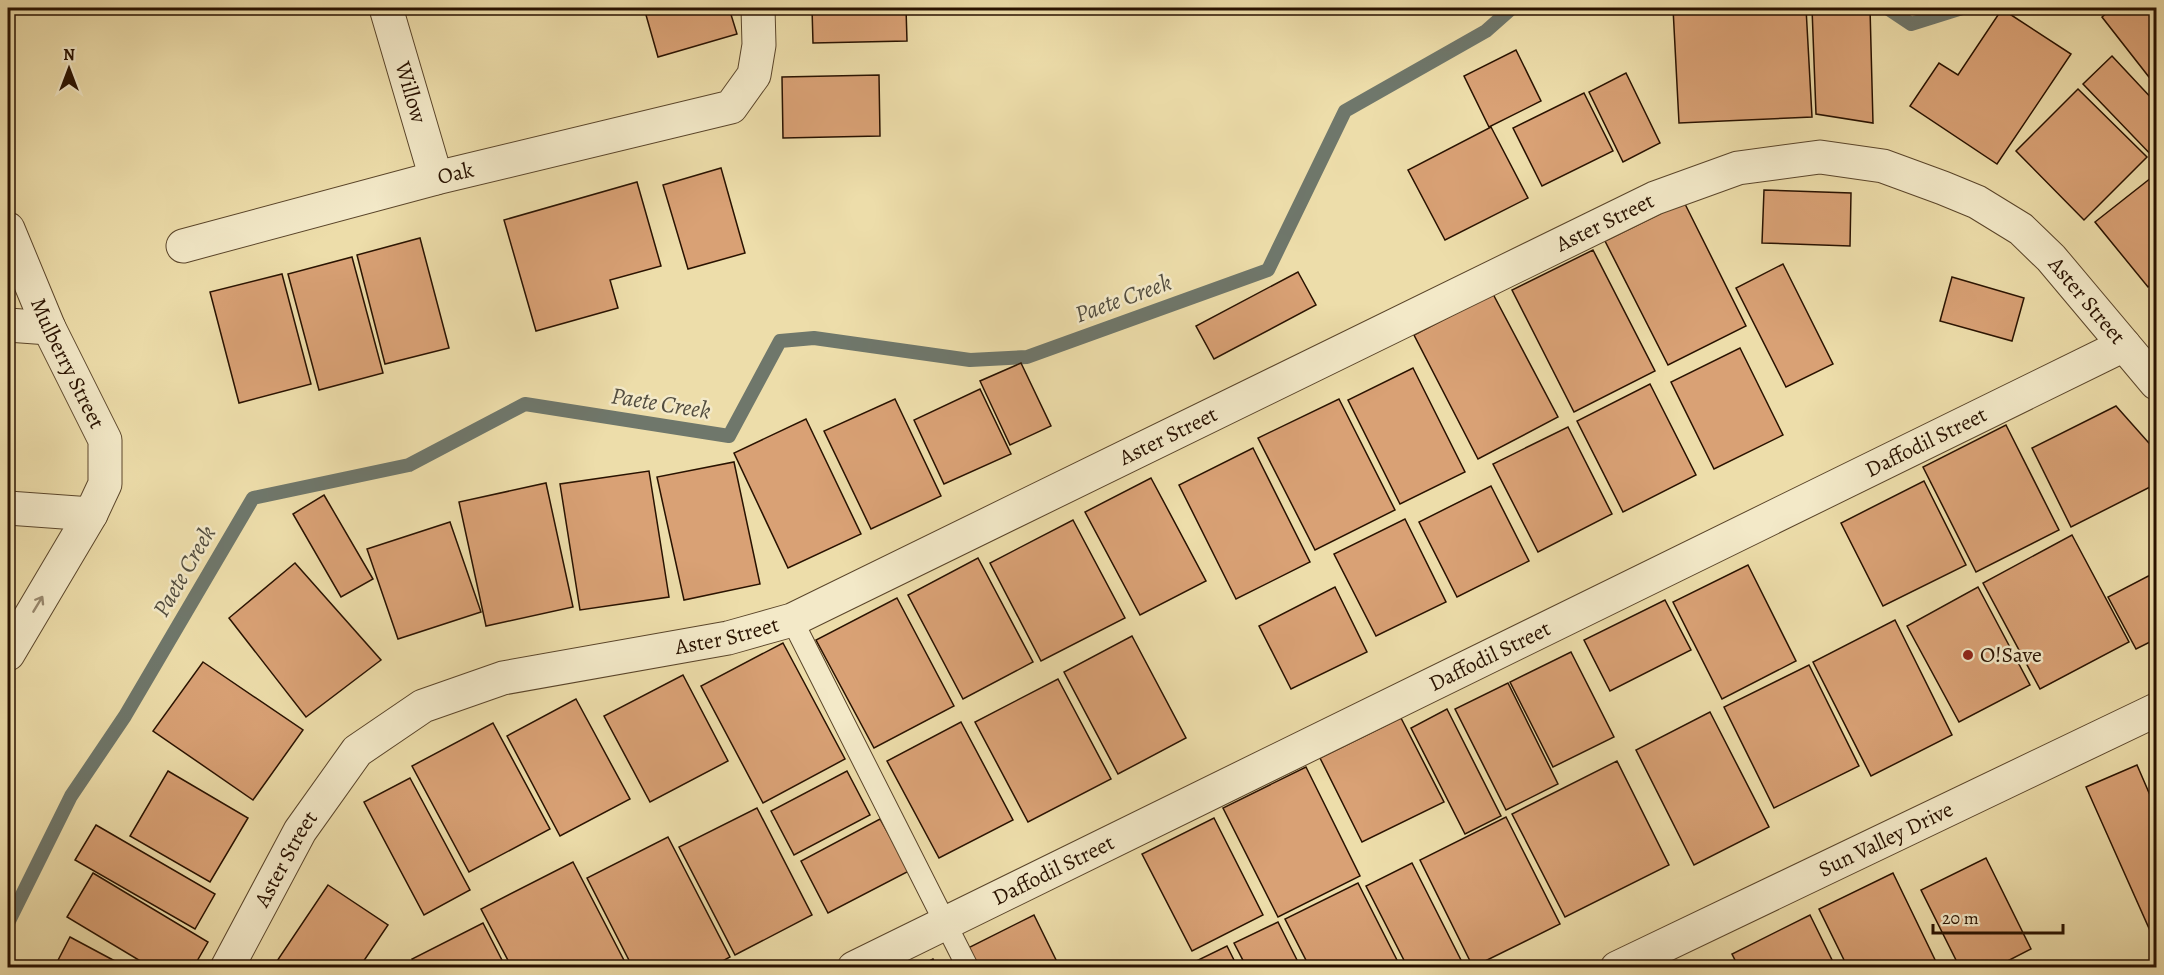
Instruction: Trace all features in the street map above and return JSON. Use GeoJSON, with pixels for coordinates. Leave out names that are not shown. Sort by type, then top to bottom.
{"type":"FeatureCollection","features":[{"type":"Feature","properties":{"kind":"street","name":"Willow"},"geometry":{"type":"LineString","coordinates":[[386,8],[436,178]]}},
{"type":"Feature","properties":{"kind":"street","name":"Oak"},"geometry":{"type":"LineString","coordinates":[[183,246],[436,178],[731,107],[754,75],[759,45],[758,8]]}},
{"type":"Feature","properties":{"kind":"street","name":"Aster Street"},"geometry":{"type":"LineString","coordinates":[[227,968],[300,831],[357,751],[423,706],[503,678],[728,638],[792,621],[1655,198],[1738,168],[1820,157],[1883,166],[1977,202],[2021,229],[2051,258],[2157,383]]}},
{"type":"Feature","properties":{"kind":"street","name":"Mulberry Street"},"geometry":{"type":"LineString","coordinates":[[8,229],[49,328],[105,440],[105,484],[91,514],[8,654]]}},
{"type":"Feature","properties":{"kind":"street"},"geometry":{"type":"LineString","coordinates":[[8,325],[49,328]]}},
{"type":"Feature","properties":{"kind":"street","name":"Daffodil Street"},"geometry":{"type":"LineString","coordinates":[[854,968],[2124,345]]}},
{"type":"Feature","properties":{"kind":"street"},"geometry":{"type":"LineString","coordinates":[[8,508],[91,514]]}},
{"type":"Feature","properties":{"kind":"street","name":"Sun Valley Drive"},"geometry":{"type":"LineString","coordinates":[[1617,968],[2157,710]]}},
{"type":"Feature","properties":{"kind":"lane"},"geometry":{"type":"LineString","coordinates":[[792,621],[968,968]]}},
{"type":"Feature","properties":{"kind":"building"},"geometry":{"type":"Polygon","coordinates":[[[644,8],[729,8],[737,34],[658,57],[644,8]]]}},
{"type":"Feature","properties":{"kind":"building"},"geometry":{"type":"Polygon","coordinates":[[[812,8],[906,8],[907,41],[813,43],[812,8]]]}},
{"type":"Feature","properties":{"kind":"building"},"geometry":{"type":"Polygon","coordinates":[[[1673,8],[1806,8],[1812,117],[1679,123],[1673,8]]]}},
{"type":"Feature","properties":{"kind":"building"},"geometry":{"type":"Polygon","coordinates":[[[1812,8],[1870,8],[1873,123],[1816,114],[1812,8]]]}},
{"type":"Feature","properties":{"kind":"building"},"geometry":{"type":"Polygon","coordinates":[[[2113,8],[2156,8],[2156,86],[2102,17],[2113,8]]]}},
{"type":"Feature","properties":{"kind":"building"},"geometry":{"type":"Polygon","coordinates":[[[2002,9],[2071,54],[1997,164],[1910,106],[1939,63],[1958,75],[2002,9]]]}},
{"type":"Feature","properties":{"kind":"building"},"geometry":{"type":"Polygon","coordinates":[[[1516,50],[1541,101],[1489,127],[1464,76],[1516,50]]]}},
{"type":"Feature","properties":{"kind":"building"},"geometry":{"type":"Polygon","coordinates":[[[2112,56],[2156,103],[2156,160],[2083,84],[2112,56]]]}},
{"type":"Feature","properties":{"kind":"building"},"geometry":{"type":"Polygon","coordinates":[[[1626,73],[1660,143],[1623,162],[1589,92],[1626,73]]]}},
{"type":"Feature","properties":{"kind":"building"},"geometry":{"type":"Polygon","coordinates":[[[879,75],[880,136],[783,138],[782,77],[879,75]]]}},
{"type":"Feature","properties":{"kind":"building"},"geometry":{"type":"Polygon","coordinates":[[[2078,89],[2147,157],[2084,220],[2016,151],[2078,89]]]}},
{"type":"Feature","properties":{"kind":"building"},"geometry":{"type":"Polygon","coordinates":[[[1584,93],[1613,151],[1542,186],[1513,128],[1584,93]]]}},
{"type":"Feature","properties":{"kind":"building"},"geometry":{"type":"Polygon","coordinates":[[[1491,127],[1528,198],[1445,240],[1408,170],[1491,127]]]}},
{"type":"Feature","properties":{"kind":"building"},"geometry":{"type":"Polygon","coordinates":[[[721,168],[745,253],[688,269],[663,185],[721,168]]]}},
{"type":"Feature","properties":{"kind":"building"},"geometry":{"type":"Polygon","coordinates":[[[2156,174],[2156,281],[2148,287],[2095,222],[2156,174]]]}},
{"type":"Feature","properties":{"kind":"building"},"geometry":{"type":"Polygon","coordinates":[[[637,182],[661,266],[610,280],[618,308],[536,331],[504,220],[637,182]]]}},
{"type":"Feature","properties":{"kind":"building"},"geometry":{"type":"Polygon","coordinates":[[[1764,190],[1851,193],[1850,246],[1762,243],[1764,190]]]}},
{"type":"Feature","properties":{"kind":"building"},"geometry":{"type":"Polygon","coordinates":[[[1684,202],[1746,326],[1668,365],[1605,241],[1684,202]]]}},
{"type":"Feature","properties":{"kind":"building"},"geometry":{"type":"Polygon","coordinates":[[[420,238],[449,348],[385,364],[357,255],[420,238]]]}},
{"type":"Feature","properties":{"kind":"building"},"geometry":{"type":"Polygon","coordinates":[[[1593,250],[1655,371],[1574,412],[1512,290],[1593,250]]]}},
{"type":"Feature","properties":{"kind":"building"},"geometry":{"type":"Polygon","coordinates":[[[352,257],[383,373],[319,390],[288,274],[352,257]]]}},
{"type":"Feature","properties":{"kind":"building"},"geometry":{"type":"Polygon","coordinates":[[[1783,264],[1833,364],[1786,387],[1736,288],[1783,264]]]}},
{"type":"Feature","properties":{"kind":"building"},"geometry":{"type":"Polygon","coordinates":[[[1298,272],[1316,305],[1214,359],[1196,326],[1298,272]]]}},
{"type":"Feature","properties":{"kind":"building"},"geometry":{"type":"Polygon","coordinates":[[[282,274],[311,384],[239,403],[210,292],[282,274]]]}},
{"type":"Feature","properties":{"kind":"building"},"geometry":{"type":"Polygon","coordinates":[[[1952,277],[2024,298],[2012,341],[1940,321],[1952,277]]]}},
{"type":"Feature","properties":{"kind":"building"},"geometry":{"type":"Polygon","coordinates":[[[1493,294],[1558,417],[1478,459],[1414,335],[1493,294]]]}},
{"type":"Feature","properties":{"kind":"building"},"geometry":{"type":"Polygon","coordinates":[[[1740,348],[1783,435],[1714,469],[1671,382],[1740,348]]]}},
{"type":"Feature","properties":{"kind":"building"},"geometry":{"type":"Polygon","coordinates":[[[1021,363],[1051,426],[1010,445],[980,381],[1021,363]]]}},
{"type":"Feature","properties":{"kind":"building"},"geometry":{"type":"Polygon","coordinates":[[[1413,368],[1465,472],[1400,504],[1348,400],[1413,368]]]}},
{"type":"Feature","properties":{"kind":"building"},"geometry":{"type":"Polygon","coordinates":[[[1650,384],[1696,475],[1623,512],[1577,421],[1650,384]]]}},
{"type":"Feature","properties":{"kind":"building"},"geometry":{"type":"Polygon","coordinates":[[[980,389],[1011,454],[944,484],[914,420],[980,389]]]}},
{"type":"Feature","properties":{"kind":"building"},"geometry":{"type":"Polygon","coordinates":[[[895,399],[941,496],[871,529],[824,431],[895,399]]]}},
{"type":"Feature","properties":{"kind":"building"},"geometry":{"type":"Polygon","coordinates":[[[1339,399],[1395,510],[1315,550],[1258,438],[1339,399]]]}},
{"type":"Feature","properties":{"kind":"building"},"geometry":{"type":"Polygon","coordinates":[[[2116,406],[2156,451],[2156,484],[2071,527],[2032,448],[2116,406]]]}},
{"type":"Feature","properties":{"kind":"building"},"geometry":{"type":"Polygon","coordinates":[[[806,419],[861,534],[788,568],[734,453],[806,419]]]}},
{"type":"Feature","properties":{"kind":"building"},"geometry":{"type":"Polygon","coordinates":[[[2006,425],[2059,530],[1976,572],[1923,467],[2006,425]]]}},
{"type":"Feature","properties":{"kind":"building"},"geometry":{"type":"Polygon","coordinates":[[[1568,427],[1612,514],[1538,552],[1493,464],[1568,427]]]}},
{"type":"Feature","properties":{"kind":"building"},"geometry":{"type":"Polygon","coordinates":[[[1253,448],[1310,562],[1236,599],[1179,485],[1253,448]]]}},
{"type":"Feature","properties":{"kind":"building"},"geometry":{"type":"Polygon","coordinates":[[[734,462],[760,584],[684,600],[657,477],[734,462]]]}},
{"type":"Feature","properties":{"kind":"building"},"geometry":{"type":"Polygon","coordinates":[[[649,471],[669,597],[580,610],[560,484],[649,471]]]}},
{"type":"Feature","properties":{"kind":"building"},"geometry":{"type":"Polygon","coordinates":[[[1151,478],[1206,581],[1140,615],[1085,512],[1151,478]]]}},
{"type":"Feature","properties":{"kind":"building"},"geometry":{"type":"Polygon","coordinates":[[[1924,481],[1966,565],[1883,606],[1841,523],[1924,481]]]}},
{"type":"Feature","properties":{"kind":"building"},"geometry":{"type":"Polygon","coordinates":[[[546,483],[573,607],[486,626],[459,502],[546,483]]]}},
{"type":"Feature","properties":{"kind":"building"},"geometry":{"type":"Polygon","coordinates":[[[1491,486],[1529,561],[1457,597],[1419,522],[1491,486]]]}},
{"type":"Feature","properties":{"kind":"building"},"geometry":{"type":"Polygon","coordinates":[[[324,495],[373,579],[341,597],[293,514],[324,495]]]}},
{"type":"Feature","properties":{"kind":"building"},"geometry":{"type":"Polygon","coordinates":[[[1405,519],[1446,602],[1376,636],[1334,554],[1405,519]]]}},
{"type":"Feature","properties":{"kind":"building"},"geometry":{"type":"Polygon","coordinates":[[[1073,520],[1125,618],[1041,661],[990,563],[1073,520]]]}},
{"type":"Feature","properties":{"kind":"building"},"geometry":{"type":"Polygon","coordinates":[[[450,522],[481,612],[398,639],[367,549],[450,522]]]}},
{"type":"Feature","properties":{"kind":"building"},"geometry":{"type":"Polygon","coordinates":[[[2072,535],[2129,642],[2040,689],[1983,583],[2072,535]]]}},
{"type":"Feature","properties":{"kind":"building"},"geometry":{"type":"Polygon","coordinates":[[[978,558],[1033,662],[963,699],[908,595],[978,558]]]}},
{"type":"Feature","properties":{"kind":"building"},"geometry":{"type":"Polygon","coordinates":[[[295,563],[381,660],[306,717],[229,618],[295,563]]]}},
{"type":"Feature","properties":{"kind":"building"},"geometry":{"type":"Polygon","coordinates":[[[1748,565],[1796,661],[1722,699],[1673,602],[1748,565]]]}},
{"type":"Feature","properties":{"kind":"building"},"geometry":{"type":"Polygon","coordinates":[[[2156,572],[2156,639],[2136,649],[2108,597],[2156,572]]]}},
{"type":"Feature","properties":{"kind":"building"},"geometry":{"type":"Polygon","coordinates":[[[1335,587],[1367,652],[1291,689],[1259,626],[1335,587]]]}},
{"type":"Feature","properties":{"kind":"building","name":"O!Save"},"geometry":{"type":"Polygon","coordinates":[[[1978,587],[2030,685],[1959,722],[1907,626],[1978,587]]]}},
{"type":"Feature","properties":{"kind":"building"},"geometry":{"type":"Polygon","coordinates":[[[897,598],[954,706],[874,748],[816,640],[897,598]]]}},
{"type":"Feature","properties":{"kind":"building"},"geometry":{"type":"Polygon","coordinates":[[[1665,600],[1691,650],[1610,691],[1584,640],[1665,600]]]}},
{"type":"Feature","properties":{"kind":"building"},"geometry":{"type":"Polygon","coordinates":[[[1895,620],[1952,735],[1871,776],[1813,662],[1895,620]]]}},
{"type":"Feature","properties":{"kind":"building"},"geometry":{"type":"Polygon","coordinates":[[[1132,636],[1186,738],[1118,774],[1064,672],[1132,636]]]}},
{"type":"Feature","properties":{"kind":"building"},"geometry":{"type":"Polygon","coordinates":[[[783,643],[845,759],[763,803],[701,686],[783,643]]]}},
{"type":"Feature","properties":{"kind":"building"},"geometry":{"type":"Polygon","coordinates":[[[1571,652],[1614,737],[1553,767],[1510,682],[1571,652]]]}},
{"type":"Feature","properties":{"kind":"building"},"geometry":{"type":"Polygon","coordinates":[[[203,662],[303,730],[253,800],[153,731],[203,662]]]}},
{"type":"Feature","properties":{"kind":"building"},"geometry":{"type":"Polygon","coordinates":[[[1809,665],[1859,766],[1774,808],[1724,707],[1809,665]]]}},
{"type":"Feature","properties":{"kind":"building"},"geometry":{"type":"Polygon","coordinates":[[[683,675],[728,761],[650,802],[604,716],[683,675]]]}},
{"type":"Feature","properties":{"kind":"building"},"geometry":{"type":"Polygon","coordinates":[[[1058,679],[1111,779],[1028,822],[975,722],[1058,679]]]}},
{"type":"Feature","properties":{"kind":"building"},"geometry":{"type":"Polygon","coordinates":[[[1508,683],[1558,784],[1506,810],[1455,709],[1508,683]]]}},
{"type":"Feature","properties":{"kind":"building"},"geometry":{"type":"Polygon","coordinates":[[[576,699],[630,799],[560,836],[507,736],[576,699]]]}},
{"type":"Feature","properties":{"kind":"building"},"geometry":{"type":"Polygon","coordinates":[[[1447,709],[1501,816],[1465,834],[1411,728],[1447,709]]]}},
{"type":"Feature","properties":{"kind":"building"},"geometry":{"type":"Polygon","coordinates":[[[1710,712],[1769,827],[1694,865],[1636,750],[1710,712]]]}},
{"type":"Feature","properties":{"kind":"building"},"geometry":{"type":"Polygon","coordinates":[[[1401,718],[1444,802],[1362,842],[1320,758],[1401,718]]]}},
{"type":"Feature","properties":{"kind":"building"},"geometry":{"type":"Polygon","coordinates":[[[961,722],[1013,820],[939,858],[887,761],[961,722]]]}},
{"type":"Feature","properties":{"kind":"building"},"geometry":{"type":"Polygon","coordinates":[[[493,723],[550,829],[469,872],[412,766],[493,723]]]}},
{"type":"Feature","properties":{"kind":"building"},"geometry":{"type":"Polygon","coordinates":[[[1617,761],[1669,865],[1565,917],[1512,814],[1617,761]]]}},
{"type":"Feature","properties":{"kind":"building"},"geometry":{"type":"Polygon","coordinates":[[[2137,765],[2156,809],[2156,934],[2152,935],[2086,787],[2137,765]]]}},
{"type":"Feature","properties":{"kind":"building"},"geometry":{"type":"Polygon","coordinates":[[[1306,767],[1360,876],[1278,917],[1223,808],[1306,767]]]}},
{"type":"Feature","properties":{"kind":"building"},"geometry":{"type":"Polygon","coordinates":[[[168,771],[248,818],[210,882],[130,836],[168,771]]]}},
{"type":"Feature","properties":{"kind":"building"},"geometry":{"type":"Polygon","coordinates":[[[847,771],[870,815],[794,855],[771,811],[847,771]]]}},
{"type":"Feature","properties":{"kind":"building"},"geometry":{"type":"Polygon","coordinates":[[[410,778],[470,890],[424,915],[364,802],[410,778]]]}},
{"type":"Feature","properties":{"kind":"building"},"geometry":{"type":"Polygon","coordinates":[[[757,808],[812,915],[735,955],[679,847],[757,808]]]}},
{"type":"Feature","properties":{"kind":"building"},"geometry":{"type":"Polygon","coordinates":[[[1506,817],[1560,924],[1473,967],[1420,860],[1506,817]]]}},
{"type":"Feature","properties":{"kind":"building"},"geometry":{"type":"Polygon","coordinates":[[[1214,818],[1263,915],[1192,951],[1142,854],[1214,818]]]}},
{"type":"Feature","properties":{"kind":"building"},"geometry":{"type":"Polygon","coordinates":[[[880,819],[909,871],[828,913],[801,861],[880,819]]]}},
{"type":"Feature","properties":{"kind":"building"},"geometry":{"type":"Polygon","coordinates":[[[96,825],[215,894],[195,929],[75,860],[96,825]]]}},
{"type":"Feature","properties":{"kind":"building"},"geometry":{"type":"Polygon","coordinates":[[[668,837],[730,957],[710,968],[633,968],[587,878],[668,837]]]}},
{"type":"Feature","properties":{"kind":"building"},"geometry":{"type":"Polygon","coordinates":[[[1986,858],[2031,949],[1994,968],[1960,968],[1921,890],[1986,858]]]}},
{"type":"Feature","properties":{"kind":"building"},"geometry":{"type":"Polygon","coordinates":[[[573,862],[628,968],[512,968],[481,909],[573,862]]]}},
{"type":"Feature","properties":{"kind":"building"},"geometry":{"type":"Polygon","coordinates":[[[1412,863],[1465,968],[1408,968],[1366,886],[1412,863]]]}},
{"type":"Feature","properties":{"kind":"building"},"geometry":{"type":"Polygon","coordinates":[[[93,873],[208,942],[193,968],[152,968],[67,917],[93,873]]]}},
{"type":"Feature","properties":{"kind":"building"},"geometry":{"type":"Polygon","coordinates":[[[1893,873],[1939,968],[1848,968],[1819,909],[1893,873]]]}},
{"type":"Feature","properties":{"kind":"building"},"geometry":{"type":"Polygon","coordinates":[[[1358,883],[1401,968],[1310,968],[1285,919],[1358,883]]]}},
{"type":"Feature","properties":{"kind":"building"},"geometry":{"type":"Polygon","coordinates":[[[328,885],[388,925],[359,968],[287,968],[277,961],[328,885]]]}},
{"type":"Feature","properties":{"kind":"building"},"geometry":{"type":"Polygon","coordinates":[[[1034,915],[1060,968],[975,968],[966,949],[1034,915]]]}},
{"type":"Feature","properties":{"kind":"building"},"geometry":{"type":"Polygon","coordinates":[[[1810,915],[1836,968],[1739,968],[1732,954],[1810,915]]]}},
{"type":"Feature","properties":{"kind":"building"},"geometry":{"type":"Polygon","coordinates":[[[1278,922],[1301,968],[1247,968],[1234,943],[1278,922]]]}},
{"type":"Feature","properties":{"kind":"building"},"geometry":{"type":"Polygon","coordinates":[[[483,923],[506,968],[417,968],[412,959],[483,923]]]}},
{"type":"Feature","properties":{"kind":"building"},"geometry":{"type":"Polygon","coordinates":[[[70,937],[128,968],[54,968],[70,937]]]}},
{"type":"Feature","properties":{"kind":"building"},"geometry":{"type":"Polygon","coordinates":[[[1227,946],[1238,968],[1192,968],[1190,964],[1227,946]]]}},
{"type":"Feature","properties":{"kind":"building"},"geometry":{"type":"Polygon","coordinates":[[[933,959],[938,968],[916,968],[933,959]]]}},
{"type":"Feature","properties":{"kind":"waterway","name":"Paete Creek"},"geometry":{"type":"LineString","coordinates":[[8,923],[71,796],[125,716],[253,498],[409,465],[525,404],[729,436],[780,341],[814,338],[970,360],[1027,357],[1268,270],[1345,111],[1486,31],[1512,8]]}},
{"type":"Feature","properties":{"kind":"waterway","name":"Paete Creek"},"geometry":{"type":"LineString","coordinates":[[1887,8],[1911,24],[1962,8]]}},
{"type":"Feature","properties":{"kind":"place","name":"O!Save"},"geometry":{"type":"Point","coordinates":[1968,655]}}]}
